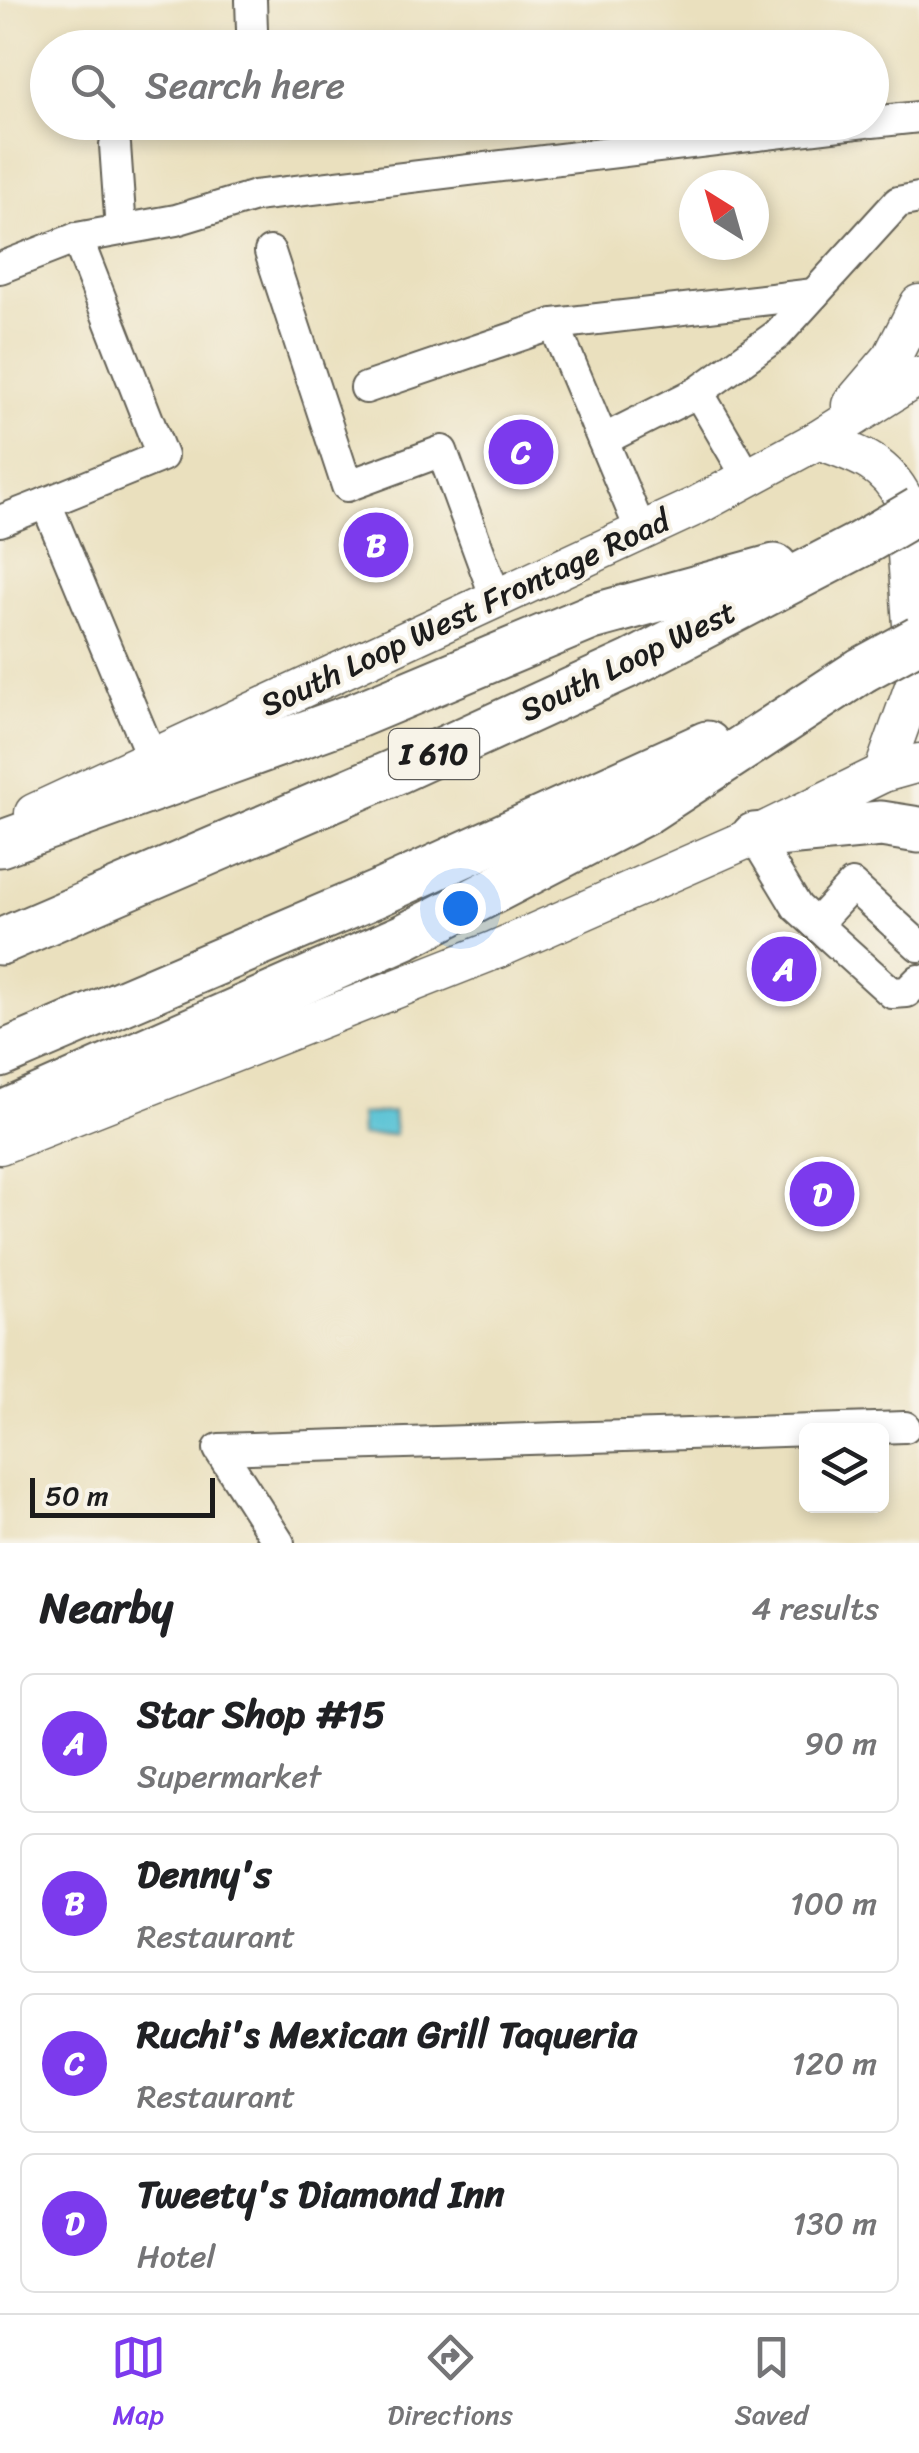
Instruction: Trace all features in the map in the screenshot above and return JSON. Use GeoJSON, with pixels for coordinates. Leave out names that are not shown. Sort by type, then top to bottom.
{"type":"FeatureCollection","features":[{"type":"Feature","properties":{"kind":"highway","name":"South Loop West"},"geometry":{"type":"LineString","coordinates":[[0,942],[399,770],[632,664],[919,510]]}},
{"type":"Feature","properties":{"kind":"highway"},"geometry":{"type":"LineString","coordinates":[[0,844],[354,716],[592,617],[858,545]]}},
{"type":"Feature","properties":{"kind":"highway"},"geometry":{"type":"LineString","coordinates":[[0,1055],[568,808],[862,670],[919,639]]}},
{"type":"Feature","properties":{"kind":"highway"},"geometry":{"type":"LineString","coordinates":[[0,1114],[440,918],[645,812],[862,670]]}},
{"type":"Feature","properties":{"kind":"highway"},"geometry":{"type":"LineString","coordinates":[[754,836],[880,824],[919,830]]}},
{"type":"Feature","properties":{"kind":"main road"},"geometry":{"type":"LineString","coordinates":[[882,773],[916,680],[903,498],[891,475],[871,459],[818,440],[892,357],[919,304]]}},
{"type":"Feature","properties":{"kind":"main road","name":"South Loop West Frontage Road"},"geometry":{"type":"LineString","coordinates":[[0,828],[641,532],[818,440],[919,376]]}},
{"type":"Feature","properties":{"kind":"main road"},"geometry":{"type":"LineString","coordinates":[[0,1145],[495,950],[754,836],[882,773],[919,763]]}},
{"type":"Feature","properties":{"kind":"lane"},"geometry":{"type":"LineString","coordinates":[[889,120],[919,117]]}},
{"type":"Feature","properties":{"kind":"lane"},"geometry":{"type":"LineString","coordinates":[[0,268],[77,238],[255,196],[719,140]]}},
{"type":"Feature","properties":{"kind":"lane"},"geometry":{"type":"LineString","coordinates":[[115,145],[121,230]]}},
{"type":"Feature","properties":{"kind":"lane"},"geometry":{"type":"LineString","coordinates":[[603,440],[698,392],[776,335],[898,202],[919,198]]}},
{"type":"Feature","properties":{"kind":"lane"},"geometry":{"type":"LineString","coordinates":[[0,520],[162,456],[77,238]]}},
{"type":"Feature","properties":{"kind":"lane"},"geometry":{"type":"LineString","coordinates":[[270,252],[347,486],[442,451],[496,598]]}},
{"type":"Feature","properties":{"kind":"lane"},"geometry":{"type":"LineString","coordinates":[[366,388],[554,324],[814,294]]}},
{"type":"Feature","properties":{"kind":"lane"},"geometry":{"type":"LineString","coordinates":[[554,324],[641,532]]}},
{"type":"Feature","properties":{"kind":"lane"},"geometry":{"type":"LineString","coordinates":[[698,392],[748,478]]}},
{"type":"Feature","properties":{"kind":"lane"},"geometry":{"type":"LineString","coordinates":[[46,503],[152,758]]}},
{"type":"Feature","properties":{"kind":"lane"},"geometry":{"type":"LineString","coordinates":[[754,836],[797,907],[892,992],[907,992],[919,980]]}},
{"type":"Feature","properties":{"kind":"lane"},"geometry":{"type":"LineString","coordinates":[[816,924],[852,885],[919,946]]}},
{"type":"Feature","properties":{"kind":"lane"},"geometry":{"type":"LineString","coordinates":[[279,1543],[219,1448],[905,1426]]}},
{"type":"Feature","properties":{"kind":"water"},"geometry":{"type":"Polygon","coordinates":[[[393,1112],[395,1134],[361,1136],[360,1114],[393,1112]]]}},
{"type":"Feature","properties":{"kind":"place","name":"Ruchi's Mexican Grill Taqueria"},"geometry":{"type":"Point","coordinates":[521,452]}},
{"type":"Feature","properties":{"kind":"place","name":"Denny's"},"geometry":{"type":"Point","coordinates":[376,545]}},
{"type":"Feature","properties":{"kind":"place","name":"Star Shop #15"},"geometry":{"type":"Point","coordinates":[784,969]}},
{"type":"Feature","properties":{"kind":"place","name":"Tweety's Diamond Inn"},"geometry":{"type":"Point","coordinates":[822,1194]}}]}
